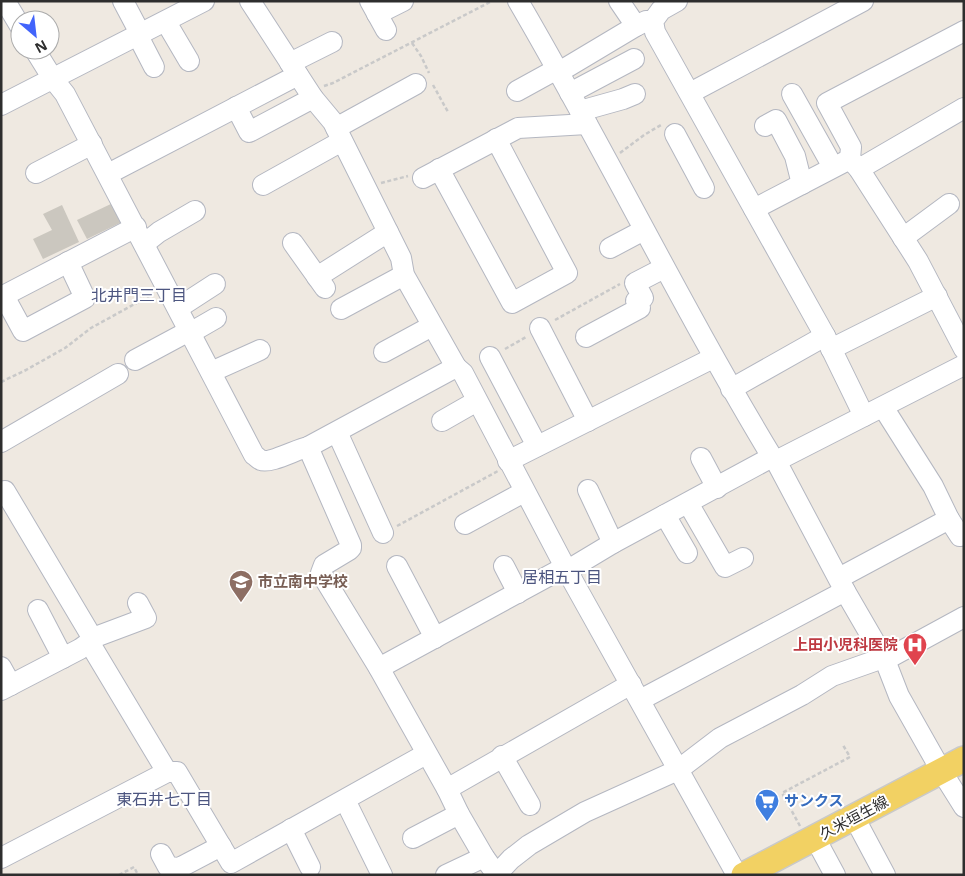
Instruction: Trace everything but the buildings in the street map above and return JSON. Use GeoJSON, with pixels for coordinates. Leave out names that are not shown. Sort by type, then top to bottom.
{"type":"FeatureCollection","features":[{"type":"Feature","properties":{"kind":"main road","name":"久米垣生線"},"geometry":{"type":"LineString","coordinates":[[744,875],[964,759]]}},
{"type":"Feature","properties":{"kind":"street"},"geometry":{"type":"LineString","coordinates":[[123,1],[154,68]]}},
{"type":"Feature","properties":{"kind":"street"},"geometry":{"type":"LineString","coordinates":[[1,105],[204,1]]}},
{"type":"Feature","properties":{"kind":"street"},"geometry":{"type":"LineString","coordinates":[[250,1],[339,134],[401,258],[404,275],[456,367],[463,373],[524,492],[737,875]]}},
{"type":"Feature","properties":{"kind":"street"},"geometry":{"type":"LineString","coordinates":[[381,21],[403,1]]}},
{"type":"Feature","properties":{"kind":"street"},"geometry":{"type":"LineString","coordinates":[[518,1],[558,70],[713,358],[774,459],[884,659],[899,696],[964,807]]}},
{"type":"Feature","properties":{"kind":"street"},"geometry":{"type":"LineString","coordinates":[[619,1],[656,32],[828,342],[864,416]]}},
{"type":"Feature","properties":{"kind":"street"},"geometry":{"type":"LineString","coordinates":[[517,90],[644,23],[677,1]]}},
{"type":"Feature","properties":{"kind":"street"},"geometry":{"type":"LineString","coordinates":[[690,93],[862,1]]}},
{"type":"Feature","properties":{"kind":"street"},"geometry":{"type":"LineString","coordinates":[[166,22],[189,61]]}},
{"type":"Feature","properties":{"kind":"street"},"geometry":{"type":"LineString","coordinates":[[847,165],[851,147],[827,103],[964,31]]}},
{"type":"Feature","properties":{"kind":"street"},"geometry":{"type":"LineString","coordinates":[[236,107],[249,132],[302,81],[332,42]]}},
{"type":"Feature","properties":{"kind":"street"},"geometry":{"type":"LineString","coordinates":[[570,92],[634,59]]}},
{"type":"Feature","properties":{"kind":"street"},"geometry":{"type":"LineString","coordinates":[[41,60],[52,79],[65,94],[92,144],[254,455],[261,460],[269,460],[297,449],[308,447],[456,367]]}},
{"type":"Feature","properties":{"kind":"street"},"geometry":{"type":"LineString","coordinates":[[108,174],[236,107],[302,81]]}},
{"type":"Feature","properties":{"kind":"street"},"geometry":{"type":"LineString","coordinates":[[262,186],[416,84]]}},
{"type":"Feature","properties":{"kind":"street"},"geometry":{"type":"LineString","coordinates":[[496,140],[568,273],[512,303],[431,173],[518,128],[583,117],[635,94]]}},
{"type":"Feature","properties":{"kind":"street"},"geometry":{"type":"LineString","coordinates":[[792,94],[903,238],[918,261],[964,349]]}},
{"type":"Feature","properties":{"kind":"street"},"geometry":{"type":"LineString","coordinates":[[754,209],[802,184],[847,165],[964,108]]}},
{"type":"Feature","properties":{"kind":"street"},"geometry":{"type":"LineString","coordinates":[[765,126],[776,120],[795,156],[802,184]]}},
{"type":"Feature","properties":{"kind":"street"},"geometry":{"type":"LineString","coordinates":[[671,128],[704,188]]}},
{"type":"Feature","properties":{"kind":"street"},"geometry":{"type":"LineString","coordinates":[[36,173],[92,144]]}},
{"type":"Feature","properties":{"kind":"street"},"geometry":{"type":"LineString","coordinates":[[691,164],[720,148]]}},
{"type":"Feature","properties":{"kind":"street"},"geometry":{"type":"LineString","coordinates":[[903,238],[950,204]]}},
{"type":"Feature","properties":{"kind":"street"},"geometry":{"type":"LineString","coordinates":[[68,262],[85,298],[23,331],[3,297],[68,262],[140,236],[159,232],[195,211]]}},
{"type":"Feature","properties":{"kind":"street"},"geometry":{"type":"LineString","coordinates":[[610,248],[644,230]]}},
{"type":"Feature","properties":{"kind":"street"},"geometry":{"type":"LineString","coordinates":[[294,243],[321,283],[388,232]]}},
{"type":"Feature","properties":{"kind":"street"},"geometry":{"type":"LineString","coordinates":[[586,337],[640,308],[636,301],[643,298],[635,283],[664,268]]}},
{"type":"Feature","properties":{"kind":"street"},"geometry":{"type":"LineString","coordinates":[[341,309],[404,275]]}},
{"type":"Feature","properties":{"kind":"street"},"geometry":{"type":"LineString","coordinates":[[178,308],[215,284]]}},
{"type":"Feature","properties":{"kind":"street"},"geometry":{"type":"LineString","coordinates":[[731,389],[828,342],[937,296]]}},
{"type":"Feature","properties":{"kind":"street"},"geometry":{"type":"LineString","coordinates":[[135,360],[216,318]]}},
{"type":"Feature","properties":{"kind":"street"},"geometry":{"type":"LineString","coordinates":[[384,352],[432,326]]}},
{"type":"Feature","properties":{"kind":"street"},"geometry":{"type":"LineString","coordinates":[[540,328],[588,421]]}},
{"type":"Feature","properties":{"kind":"street"},"geometry":{"type":"LineString","coordinates":[[210,372],[260,350]]}},
{"type":"Feature","properties":{"kind":"street"},"geometry":{"type":"LineString","coordinates":[[490,357],[537,446]]}},
{"type":"Feature","properties":{"kind":"street"},"geometry":{"type":"LineString","coordinates":[[509,463],[537,446],[713,358]]}},
{"type":"Feature","properties":{"kind":"street"},"geometry":{"type":"LineString","coordinates":[[379,668],[688,503],[964,365]]}},
{"type":"Feature","properties":{"kind":"street"},"geometry":{"type":"LineString","coordinates":[[1,442],[45,424],[101,392],[118,374]]}},
{"type":"Feature","properties":{"kind":"street"},"geometry":{"type":"LineString","coordinates":[[442,420],[477,401]]}},
{"type":"Feature","properties":{"kind":"street"},"geometry":{"type":"LineString","coordinates":[[883,406],[928,478],[949,519],[960,536],[964,535]]}},
{"type":"Feature","properties":{"kind":"street"},"geometry":{"type":"LineString","coordinates":[[337,432],[383,533]]}},
{"type":"Feature","properties":{"kind":"street"},"geometry":{"type":"LineString","coordinates":[[308,447],[351,544],[349,550],[324,565],[321,573],[379,668],[459,814],[484,857],[497,875],[529,845],[585,812],[678,770],[720,738],[802,695],[832,676],[884,659],[964,617]]}},
{"type":"Feature","properties":{"kind":"street"},"geometry":{"type":"LineString","coordinates":[[701,458],[717,488]]}},
{"type":"Feature","properties":{"kind":"street"},"geometry":{"type":"LineString","coordinates":[[2,490],[167,772]]}},
{"type":"Feature","properties":{"kind":"street"},"geometry":{"type":"LineString","coordinates":[[588,490],[613,543]]}},
{"type":"Feature","properties":{"kind":"street"},"geometry":{"type":"LineString","coordinates":[[465,524],[524,492]]}},
{"type":"Feature","properties":{"kind":"street"},"geometry":{"type":"LineString","coordinates":[[688,503],[724,567],[743,558]]}},
{"type":"Feature","properties":{"kind":"street"},"geometry":{"type":"LineString","coordinates":[[665,516],[687,553]]}},
{"type":"Feature","properties":{"kind":"street"},"geometry":{"type":"LineString","coordinates":[[446,789],[502,756],[635,692],[842,584],[949,519]]}},
{"type":"Feature","properties":{"kind":"street"},"geometry":{"type":"LineString","coordinates":[[397,566],[436,638]]}},
{"type":"Feature","properties":{"kind":"street"},"geometry":{"type":"LineString","coordinates":[[504,566],[518,593]]}},
{"type":"Feature","properties":{"kind":"street"},"geometry":{"type":"LineString","coordinates":[[1,667],[6,688],[80,649],[98,636],[146,618],[138,603]]}},
{"type":"Feature","properties":{"kind":"street"},"geometry":{"type":"LineString","coordinates":[[38,610],[63,658]]}},
{"type":"Feature","properties":{"kind":"street"},"geometry":{"type":"LineString","coordinates":[[161,854],[168,867],[179,868],[229,861],[345,800],[426,754]]}},
{"type":"Feature","properties":{"kind":"street"},"geometry":{"type":"LineString","coordinates":[[502,756],[530,805]]}},
{"type":"Feature","properties":{"kind":"street"},"geometry":{"type":"LineString","coordinates":[[1,858],[167,772],[178,772],[229,861]]}},
{"type":"Feature","properties":{"kind":"street"},"geometry":{"type":"LineString","coordinates":[[345,800],[382,875]]}},
{"type":"Feature","properties":{"kind":"street"},"geometry":{"type":"LineString","coordinates":[[413,838],[459,814]]}},
{"type":"Feature","properties":{"kind":"street"},"geometry":{"type":"LineString","coordinates":[[854,818],[885,875]]}},
{"type":"Feature","properties":{"kind":"street"},"geometry":{"type":"LineString","coordinates":[[291,829],[310,867]]}},
{"type":"Feature","properties":{"kind":"street"},"geometry":{"type":"LineString","coordinates":[[812,840],[835,875]]}},
{"type":"Feature","properties":{"kind":"street"},"geometry":{"type":"LineString","coordinates":[[446,875],[484,857]]}},
{"type":"Feature","properties":{"kind":"path"},"geometry":{"type":"LineString","coordinates":[[302,81],[333,84],[492,1]]}},
{"type":"Feature","properties":{"kind":"path"},"geometry":{"type":"LineString","coordinates":[[606,160],[620,153],[644,135],[671,128]]}},
{"type":"Feature","properties":{"kind":"path"},"geometry":{"type":"LineString","coordinates":[[365,187],[416,174],[431,173]]}},
{"type":"Feature","properties":{"kind":"path"},"geometry":{"type":"LineString","coordinates":[[490,357],[626,280]]}},
{"type":"Feature","properties":{"kind":"path"},"geometry":{"type":"LineString","coordinates":[[1,382],[65,348],[91,328],[167,287]]}},
{"type":"Feature","properties":{"kind":"path"},"geometry":{"type":"LineString","coordinates":[[383,533],[509,463]]}},
{"type":"Feature","properties":{"kind":"path"},"geometry":{"type":"LineString","coordinates":[[812,840],[782,793],[850,757],[843,745]]}},
{"type":"Feature","properties":{"kind":"path"},"geometry":{"type":"LineString","coordinates":[[119,875],[134,867],[138,875]]}},
{"type":"Feature","properties":{"kind":"place","name":"市立南中学校"},"geometry":{"type":"Point","coordinates":[241,603]}},
{"type":"Feature","properties":{"kind":"place","name":"上田小児科医院"},"geometry":{"type":"Point","coordinates":[915,666]}},
{"type":"Feature","properties":{"kind":"place","name":"サンクス"},"geometry":{"type":"Point","coordinates":[767,822]}},
{"type":"Feature","properties":{"kind":"district","name":"北井門三丁目"},"geometry":{"type":"Point","coordinates":[139,295]}},
{"type":"Feature","properties":{"kind":"district","name":"居相五丁目"},"geometry":{"type":"Point","coordinates":[562,577]}},
{"type":"Feature","properties":{"kind":"district","name":"東石井七丁目"},"geometry":{"type":"Point","coordinates":[164,799]}}]}
